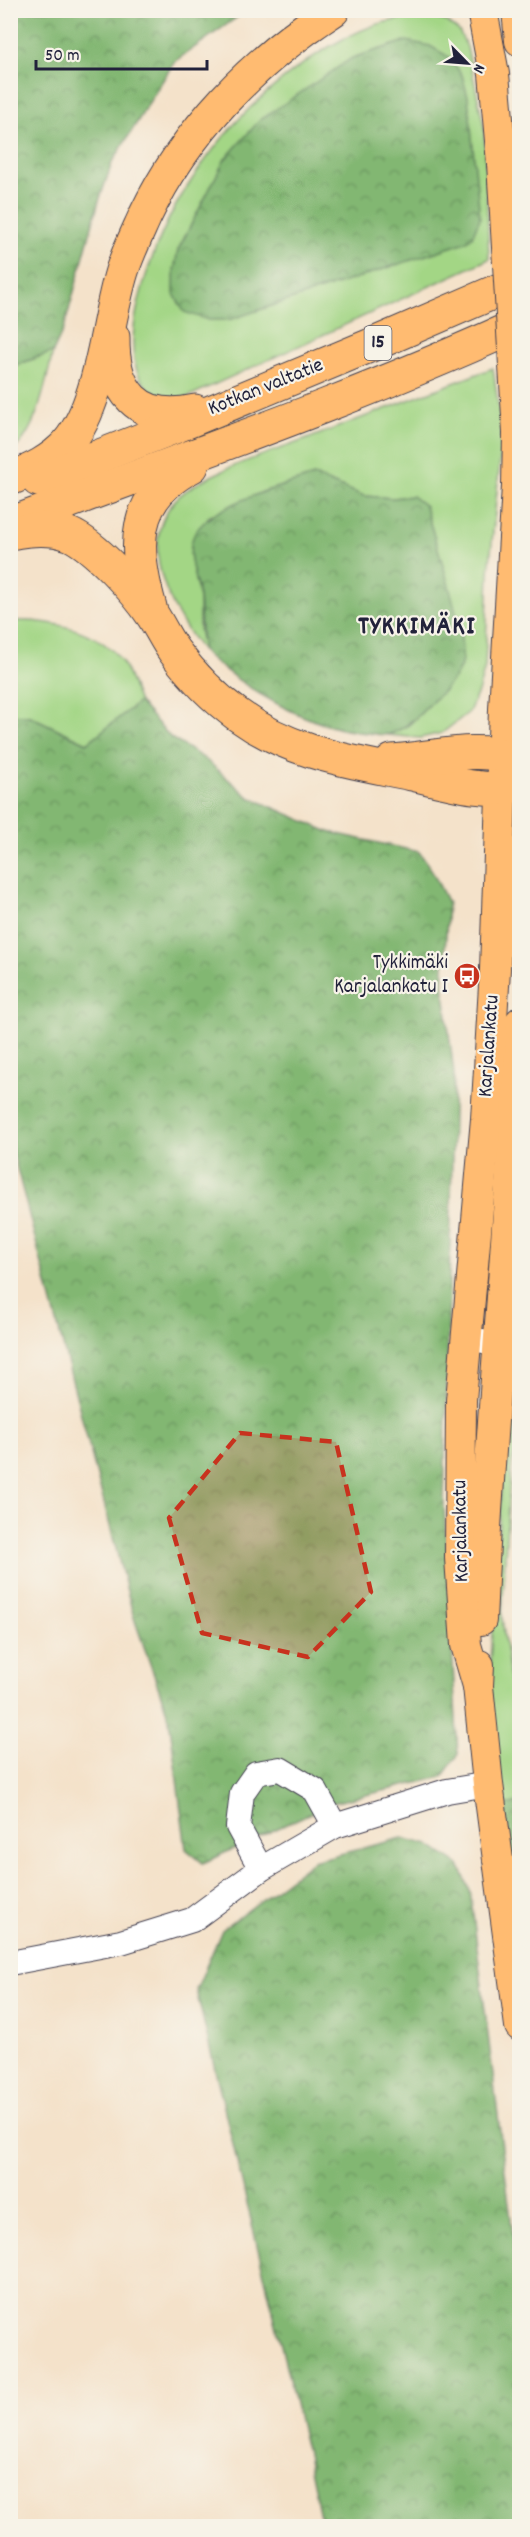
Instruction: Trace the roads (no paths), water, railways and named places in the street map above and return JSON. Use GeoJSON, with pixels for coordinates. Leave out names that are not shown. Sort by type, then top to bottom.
{"type":"FeatureCollection","features":[{"type":"Feature","properties":{"kind":"highway"},"geometry":{"type":"LineString","coordinates":[[10,479],[53,458],[78,428],[89,405],[122,271],[134,242],[170,172],[206,119],[233,90],[275,54],[333,10]]}},
{"type":"Feature","properties":{"kind":"highway"},"geometry":{"type":"LineString","coordinates":[[275,54],[321,26],[357,10]]}},
{"type":"Feature","properties":{"kind":"highway","name":"Kotkan valtatie"},"geometry":{"type":"LineString","coordinates":[[10,489],[112,452],[381,341],[519,280]]}},
{"type":"Feature","properties":{"kind":"highway"},"geometry":{"type":"LineString","coordinates":[[113,308],[114,368],[127,394],[139,405],[167,416],[234,401]]}},
{"type":"Feature","properties":{"kind":"highway","name":"Kotkan valtatie"},"geometry":{"type":"LineString","coordinates":[[10,524],[265,430],[403,375],[519,324]]}},
{"type":"Feature","properties":{"kind":"highway"},"geometry":{"type":"LineString","coordinates":[[152,615],[140,574],[138,550],[140,527],[146,510],[157,493],[170,480],[265,430]]}},
{"type":"Feature","properties":{"kind":"highway"},"geometry":{"type":"LineString","coordinates":[[10,533],[50,530],[67,533],[82,540],[101,556],[152,615],[190,672],[237,715],[291,746],[320,756],[456,783],[511,787]]}},
{"type":"Feature","properties":{"kind":"highway"},"geometry":{"type":"LineString","coordinates":[[348,761],[404,760],[466,752],[511,758]]}},
{"type":"Feature","properties":{"kind":"main road","name":"Karjalankatu"},"geometry":{"type":"LineString","coordinates":[[478,1686],[466,1644],[460,1558],[461,1400],[511,787],[518,433],[502,163],[494,74],[482,10]]}},
{"type":"Feature","properties":{"kind":"main road"},"geometry":{"type":"LineString","coordinates":[[517,10],[519,41]]}},
{"type":"Feature","properties":{"kind":"main road","name":"Karjalankatu"},"geometry":{"type":"LineString","coordinates":[[519,1022],[513,1156],[509,1345],[486,1514],[478,1686],[488,1784],[519,2026]]}},
{"type":"Feature","properties":{"kind":"street"},"geometry":{"type":"LineString","coordinates":[[466,1339],[509,1345]]}},
{"type":"Feature","properties":{"kind":"street"},"geometry":{"type":"LineString","coordinates":[[261,1869],[238,1827],[242,1793],[256,1773],[280,1769],[315,1790],[335,1826]]}},
{"type":"Feature","properties":{"kind":"street"},"geometry":{"type":"LineString","coordinates":[[10,1963],[120,1942],[192,1920],[261,1869],[335,1826],[447,1791],[488,1784]]}},
{"type":"Feature","properties":{"kind":"place","name":"Tykkimäki Karjalankatu I"},"geometry":{"type":"Point","coordinates":[467,976]}},
{"type":"Feature","properties":{"kind":"district","name":"TYKKIMÄKI"},"geometry":{"type":"Point","coordinates":[417,627]}}]}
